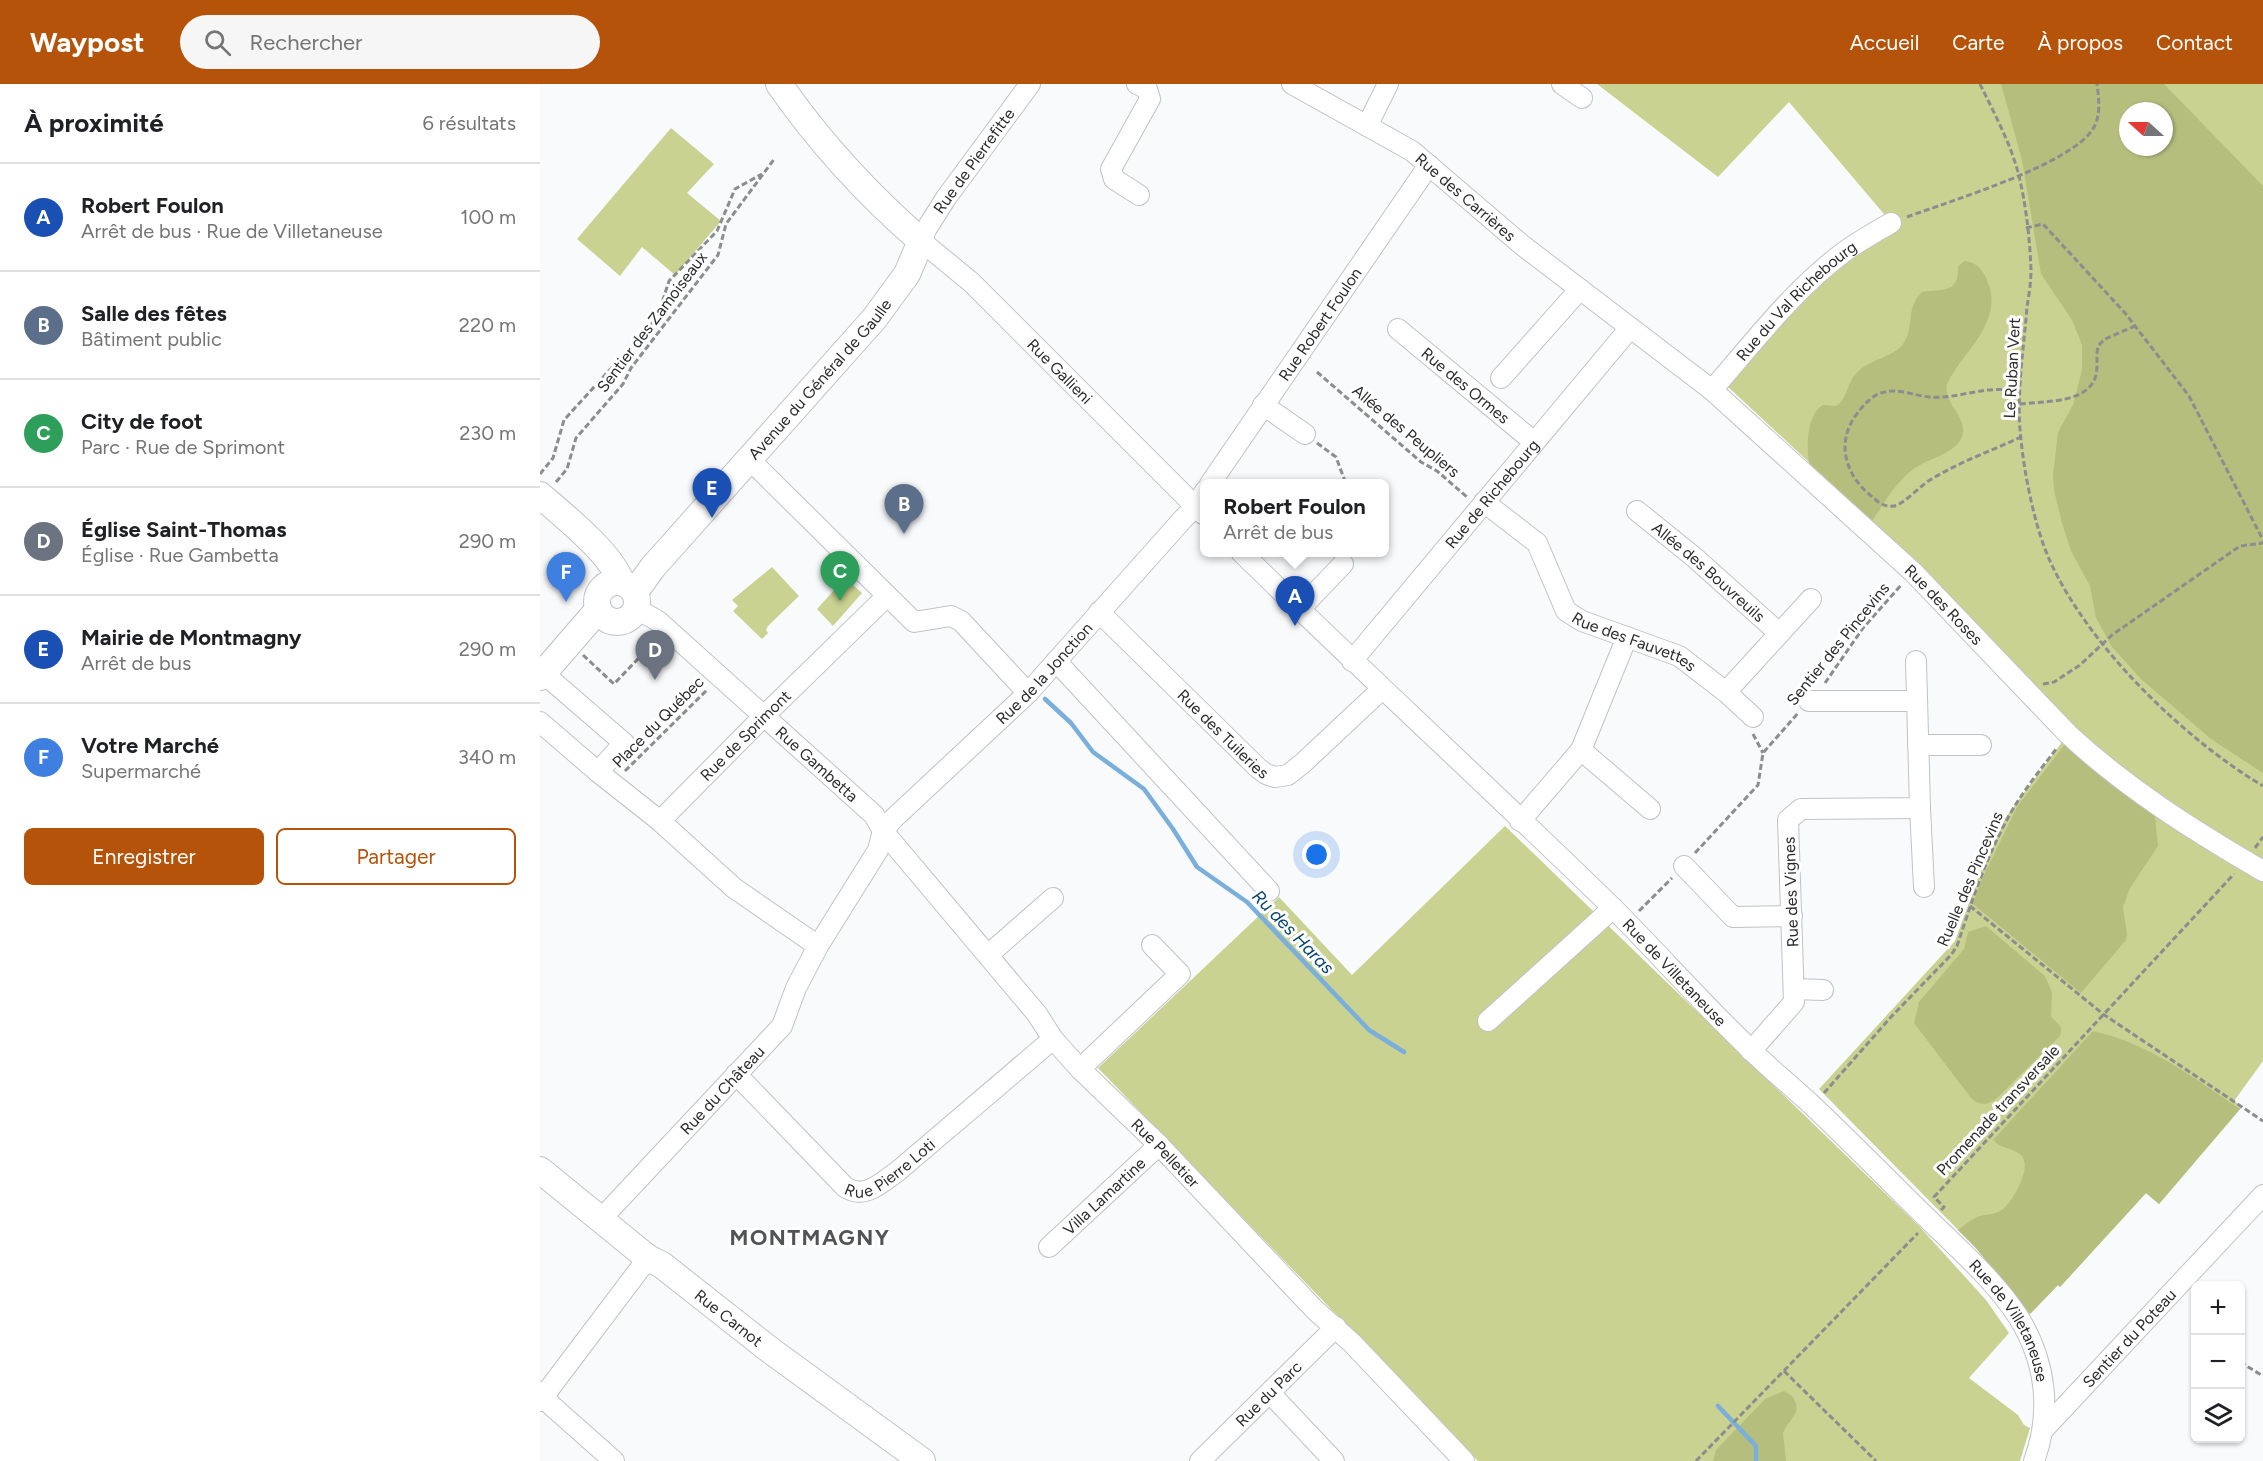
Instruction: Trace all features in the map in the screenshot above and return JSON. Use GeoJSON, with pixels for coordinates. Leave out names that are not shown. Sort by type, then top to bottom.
{"type":"FeatureCollection","features":[{"type":"Feature","properties":{"kind":"main road"},"geometry":{"type":"LineString","coordinates":[[779,84],[812,129],[856,180],[921,241]]}},
{"type":"Feature","properties":{"kind":"main road","name":"Avenue du Général de Gaulle"},"geometry":{"type":"LineString","coordinates":[[542,676],[570,643],[652,567],[874,319],[907,274],[921,241]]}},
{"type":"Feature","properties":{"kind":"main road"},"geometry":{"type":"LineString","coordinates":[[541,489],[618,572],[619,596]]}},
{"type":"Feature","properties":{"kind":"main road","name":"Rue Carnot"},"geometry":{"type":"LineString","coordinates":[[540,1170],[648,1258],[662,1265],[766,1347],[922,1461]]}},
{"type":"Feature","properties":{"kind":"street","name":"Rue de Pierrefitte"},"geometry":{"type":"LineString","coordinates":[[921,241],[947,196],[1030,84]]}},
{"type":"Feature","properties":{"kind":"street"},"geometry":{"type":"LineString","coordinates":[[1137,84],[1147,89],[1150,99],[1111,169],[1114,178],[1139,195]]}},
{"type":"Feature","properties":{"kind":"street","name":"Rue des Carrières"},"geometry":{"type":"LineString","coordinates":[[1292,84],[1413,151],[1522,245],[1629,328]]}},
{"type":"Feature","properties":{"kind":"street"},"geometry":{"type":"LineString","coordinates":[[1367,126],[1388,84]]}},
{"type":"Feature","properties":{"kind":"street"},"geometry":{"type":"LineString","coordinates":[[1562,84],[1582,98]]}},
{"type":"Feature","properties":{"kind":"street","name":"Rue Robert Foulon"},"geometry":{"type":"LineString","coordinates":[[1213,479],[1429,165]]}},
{"type":"Feature","properties":{"kind":"street","name":"Rue du Val Richebourg"},"geometry":{"type":"LineString","coordinates":[[1712,390],[1767,326],[1822,271],[1843,253],[1891,223]]}},
{"type":"Feature","properties":{"kind":"street","name":"Rue Gallieni"},"geometry":{"type":"LineString","coordinates":[[921,241],[971,282],[1200,502]]}},
{"type":"Feature","properties":{"kind":"street"},"geometry":{"type":"LineString","coordinates":[[1501,378],[1580,289]]}},
{"type":"Feature","properties":{"kind":"street","name":"Rue des Roses"},"geometry":{"type":"LineString","coordinates":[[1629,328],[1712,390],[1913,572],[2068,734],[2125,783],[2263,871]]}},
{"type":"Feature","properties":{"kind":"street","name":"Rue de Richebourg"},"geometry":{"type":"LineString","coordinates":[[1352,661],[1629,328]]}},
{"type":"Feature","properties":{"kind":"street","name":"Rue des Ormes"},"geometry":{"type":"LineString","coordinates":[[1398,329],[1534,442]]}},
{"type":"Feature","properties":{"kind":"street"},"geometry":{"type":"LineString","coordinates":[[1263,405],[1305,434]]}},
{"type":"Feature","properties":{"kind":"street"},"geometry":{"type":"LineString","coordinates":[[749,459],[914,622],[951,616],[961,621],[1028,693]]}},
{"type":"Feature","properties":{"kind":"street","name":"Rue des Fauvettes"},"geometry":{"type":"LineString","coordinates":[[1482,505],[1537,543],[1566,611],[1582,621],[1679,656],[1726,692],[1753,717]]}},
{"type":"Feature","properties":{"kind":"street","name":"Rue de la Jonction"},"geometry":{"type":"LineString","coordinates":[[883,831],[1028,693],[1099,612],[1200,506]]}},
{"type":"Feature","properties":{"kind":"street","name":"Allée des Bouvreuils"},"geometry":{"type":"LineString","coordinates":[[1637,511],[1694,557],[1779,633]]}},
{"type":"Feature","properties":{"kind":"street","name":"Rue de Villetaneuse"},"geometry":{"type":"LineString","coordinates":[[1246,557],[1612,908],[1751,1051],[1813,1106],[1996,1289],[2018,1316],[2033,1344],[2043,1374],[2045,1412],[2043,1430]]}},
{"type":"Feature","properties":{"kind":"street"},"geometry":{"type":"LineString","coordinates":[[1299,610],[1343,564]]}},
{"type":"Feature","properties":{"kind":"street","name":"Rue Gambetta"},"geometry":{"type":"LineString","coordinates":[[619,596],[667,629],[874,815],[883,831]]}},
{"type":"Feature","properties":{"kind":"street","name":"Rue de Sprimont"},"geometry":{"type":"LineString","coordinates":[[660,821],[887,596]]}},
{"type":"Feature","properties":{"kind":"street","name":"Allée des Bouvreuils"},"geometry":{"type":"LineString","coordinates":[[1726,692],[1811,599]]}},
{"type":"Feature","properties":{"kind":"street","name":"Rue des Tuileries"},"geometry":{"type":"LineString","coordinates":[[1099,612],[1258,768],[1275,777],[1288,775],[1303,763],[1382,689]]}},
{"type":"Feature","properties":{"kind":"street"},"geometry":{"type":"LineString","coordinates":[[1520,820],[1581,750],[1627,637]]}},
{"type":"Feature","properties":{"kind":"street"},"geometry":{"type":"LineString","coordinates":[[1056,661],[1269,891]]}},
{"type":"Feature","properties":{"kind":"street"},"geometry":{"type":"LineString","coordinates":[[1916,661],[1924,887]]}},
{"type":"Feature","properties":{"kind":"street"},"geometry":{"type":"LineString","coordinates":[[542,676],[624,743],[606,778]]}},
{"type":"Feature","properties":{"kind":"street"},"geometry":{"type":"LineString","coordinates":[[1809,701],[1917,701]]}},
{"type":"Feature","properties":{"kind":"street"},"geometry":{"type":"LineString","coordinates":[[540,722],[660,821],[734,888],[818,946]]}},
{"type":"Feature","properties":{"kind":"street"},"geometry":{"type":"LineString","coordinates":[[1918,745],[1981,746]]}},
{"type":"Feature","properties":{"kind":"street"},"geometry":{"type":"LineString","coordinates":[[1581,750],[1650,809]]}},
{"type":"Feature","properties":{"kind":"street","name":"Rue des Vignes"},"geometry":{"type":"LineString","coordinates":[[1751,1051],[1794,1002],[1788,820],[1801,809],[1920,808]]}},
{"type":"Feature","properties":{"kind":"street","name":"Rue du Château"},"geometry":{"type":"LineString","coordinates":[[601,1219],[782,1026],[796,988],[818,946],[878,850],[883,831]]}},
{"type":"Feature","properties":{"kind":"street","name":"Rue Pelletier"},"geometry":{"type":"LineString","coordinates":[[883,831],[1037,1014],[1053,1039],[1080,1069],[1159,1145],[1315,1310],[1336,1327],[1464,1461]]}},
{"type":"Feature","properties":{"kind":"street"},"geometry":{"type":"LineString","coordinates":[[1683,866],[1733,917],[1792,916]]}},
{"type":"Feature","properties":{"kind":"street"},"geometry":{"type":"LineString","coordinates":[[988,955],[1053,898]]}},
{"type":"Feature","properties":{"kind":"street"},"geometry":{"type":"LineString","coordinates":[[1488,1021],[1612,908]]}},
{"type":"Feature","properties":{"kind":"street"},"geometry":{"type":"LineString","coordinates":[[1080,1069],[1180,974],[1152,945]]}},
{"type":"Feature","properties":{"kind":"street"},"geometry":{"type":"LineString","coordinates":[[1794,989],[1823,990]]}},
{"type":"Feature","properties":{"kind":"street","name":"Rue Pierre Loti"},"geometry":{"type":"LineString","coordinates":[[736,1074],[845,1187],[858,1193],[877,1186],[898,1171],[1053,1039]]}},
{"type":"Feature","properties":{"kind":"street","name":"Villa Lamartine"},"geometry":{"type":"LineString","coordinates":[[1049,1247],[1159,1145]]}},
{"type":"Feature","properties":{"kind":"street","name":"Sentier du Poteau"},"geometry":{"type":"LineString","coordinates":[[2043,1430],[2263,1194]]}},
{"type":"Feature","properties":{"kind":"street"},"geometry":{"type":"LineString","coordinates":[[614,1461],[542,1396],[648,1258]]}},
{"type":"Feature","properties":{"kind":"street","name":"Rue du Parc"},"geometry":{"type":"LineString","coordinates":[[1200,1461],[1336,1327]]}},
{"type":"Feature","properties":{"kind":"street"},"geometry":{"type":"LineString","coordinates":[[1270,1393],[1330,1460]]}},
{"type":"Feature","properties":{"kind":"street"},"geometry":{"type":"LineString","coordinates":[[2034,1461],[2043,1430]]}},
{"type":"Feature","properties":{"kind":"path","name":"Le Ruban Vert"},"geometry":{"type":"LineString","coordinates":[[1980,84],[2003,132],[2019,175],[2031,271],[2020,390],[2021,437],[2031,499],[2050,561],[2102,645],[2194,737],[2263,786]]}},
{"type":"Feature","properties":{"kind":"path"},"geometry":{"type":"LineString","coordinates":[[1891,223],[2019,175],[2069,151],[2092,131],[2098,112],[2097,84]]}},
{"type":"Feature","properties":{"kind":"path","name":"Sentier des Zamoiseaux"},"geometry":{"type":"LineString","coordinates":[[541,489],[567,469],[576,438],[622,384],[630,368],[718,255],[726,224],[775,158]]}},
{"type":"Feature","properties":{"kind":"path"},"geometry":{"type":"LineString","coordinates":[[541,489],[564,420],[657,318],[669,281],[717,231],[735,189],[765,172]]}},
{"type":"Feature","properties":{"kind":"path"},"geometry":{"type":"LineString","coordinates":[[2024,687],[2054,682],[2079,665],[2129,622],[2160,603],[2240,546],[2263,541],[2189,396],[2135,326],[2043,224],[2026,228]]}},
{"type":"Feature","properties":{"kind":"path"},"geometry":{"type":"LineString","coordinates":[[2020,404],[2079,395],[2092,384],[2096,374],[2098,346],[2105,339],[2135,326]]}},
{"type":"Feature","properties":{"kind":"path","name":"Allée des Peupliers"},"geometry":{"type":"LineString","coordinates":[[1317,372],[1421,462],[1437,471],[1482,505]]}},
{"type":"Feature","properties":{"kind":"path"},"geometry":{"type":"LineString","coordinates":[[2020,390],[1991,390],[1947,397],[1930,397],[1902,391],[1884,392],[1868,401],[1852,422],[1847,434],[1845,455],[1849,470],[1855,479],[1877,501],[1891,507],[1897,506],[1922,485],[1946,470],[2021,437]]}},
{"type":"Feature","properties":{"kind":"path"},"geometry":{"type":"LineString","coordinates":[[1305,434],[1336,457],[1345,479]]}},
{"type":"Feature","properties":{"kind":"path","name":"Sentier des Pincevins"},"geometry":{"type":"LineString","coordinates":[[1627,923],[1758,785],[1763,753],[1833,674],[1863,628],[1913,572]]}},
{"type":"Feature","properties":{"kind":"path"},"geometry":{"type":"LineString","coordinates":[[570,643],[614,684],[667,629]]}},
{"type":"Feature","properties":{"kind":"path","name":"Place du Québec"},"geometry":{"type":"LineString","coordinates":[[606,778],[720,677]]}},
{"type":"Feature","properties":{"kind":"path","name":"Ruelle des Pincevins"},"geometry":{"type":"LineString","coordinates":[[1813,1106],[1891,1017],[1951,955],[1957,946],[1982,874],[2015,806],[2068,734]]}},
{"type":"Feature","properties":{"kind":"path","name":"Promenade transversale"},"geometry":{"type":"LineString","coordinates":[[1696,1461],[1944,1207],[1934,1197],[2246,861],[2263,837]]}},
{"type":"Feature","properties":{"kind":"path"},"geometry":{"type":"LineString","coordinates":[[1970,906],[2103,1014],[2263,1121]]}},
{"type":"Feature","properties":{"kind":"path"},"geometry":{"type":"LineString","coordinates":[[2245,1365],[2263,1376]]}},
{"type":"Feature","properties":{"kind":"path"},"geometry":{"type":"LineString","coordinates":[[1784,1371],[1876,1461]]}},
{"type":"Feature","properties":{"kind":"green space"},"geometry":{"type":"Polygon","coordinates":[[[1597,84],[2263,84],[2263,1061],[2234,1101],[2242,1107],[2159,1204],[2146,1193],[2060,1287],[2058,1285],[2030,1314],[1975,1247],[1819,1089],[1955,941],[1978,878],[2006,817],[2068,734],[1890,546],[1882,530],[1726,385],[1767,334],[1840,263],[1895,227],[1789,102],[1718,177],[1597,84]]]}},
{"type":"Feature","properties":{"kind":"green space"},"geometry":{"type":"Polygon","coordinates":[[[2001,84],[2164,84],[2263,186],[2263,773],[2211,739],[2141,679],[2112,647],[2096,618],[2090,586],[2071,551],[2062,523],[2053,475],[2058,432],[2073,405],[2082,370],[2082,345],[2072,320],[2041,274],[2022,160],[2001,84]]]}},
{"type":"Feature","properties":{"kind":"green space"},"geometry":{"type":"Polygon","coordinates":[[[671,128],[714,164],[687,193],[721,221],[675,275],[642,247],[620,276],[577,239],[671,128]]]}},
{"type":"Feature","properties":{"kind":"green space"},"geometry":{"type":"Polygon","coordinates":[[[1964,261],[1974,264],[1985,276],[1991,292],[1991,307],[1988,320],[1981,333],[1947,384],[1948,397],[1963,426],[1961,439],[1946,453],[1920,465],[1905,476],[1872,521],[1809,463],[1808,440],[1811,423],[1818,409],[1823,405],[1836,406],[1840,403],[1857,372],[1903,344],[1907,338],[1917,298],[1922,292],[1942,290],[1952,286],[1958,276],[1958,267],[1964,261]]]}},
{"type":"Feature","properties":{"kind":"green space"},"geometry":{"type":"Polygon","coordinates":[[[772,567],[799,596],[768,626],[766,630],[768,633],[762,639],[733,611],[738,606],[732,600],[772,567]]]}},
{"type":"Feature","properties":{"kind":"green space"},"geometry":{"type":"Polygon","coordinates":[[[845,578],[862,593],[833,626],[817,609],[845,578]]]}},
{"type":"Feature","properties":{"kind":"green space"},"geometry":{"type":"Polygon","coordinates":[[[2068,740],[2153,810],[2158,846],[2130,888],[2123,907],[2126,940],[2081,993],[1973,904],[1982,879],[2017,807],[2068,740]]]}},
{"type":"Feature","properties":{"kind":"green space"},"geometry":{"type":"Polygon","coordinates":[[[1505,826],[1919,1226],[1986,1300],[2009,1333],[1969,1378],[2018,1415],[2024,1425],[2030,1428],[2020,1461],[1478,1461],[1098,1068],[1279,897],[1352,975],[1505,826]]]}},
{"type":"Feature","properties":{"kind":"green space"},"geometry":{"type":"Polygon","coordinates":[[[1986,926],[2045,976],[2052,992],[2051,1016],[2061,1029],[2060,1036],[1998,1097],[1985,1104],[1978,1103],[1971,1098],[1914,1023],[1919,1002],[1964,949],[1968,932],[1986,926]]]}},
{"type":"Feature","properties":{"kind":"green space"},"geometry":{"type":"Polygon","coordinates":[[[2093,1031],[2134,1044],[2152,1053],[2240,1109],[2159,1204],[2146,1193],[2060,1287],[2058,1285],[2030,1314],[1975,1247],[1958,1230],[1977,1217],[2000,1211],[2012,1199],[2023,1175],[2024,1160],[2018,1153],[1993,1140],[2093,1031]]]}},
{"type":"Feature","properties":{"kind":"green space"},"geometry":{"type":"Polygon","coordinates":[[[1784,1391],[1792,1396],[1796,1407],[1783,1433],[1786,1461],[1713,1461],[1716,1450],[1765,1399],[1784,1391]]]}},
{"type":"Feature","properties":{"kind":"waterway","name":"Ru des Haras"},"geometry":{"type":"LineString","coordinates":[[1045,699],[1071,723],[1093,752],[1144,789],[1197,867],[1247,902],[1369,1030],[1404,1052]]}},
{"type":"Feature","properties":{"kind":"waterway","name":"Ru des Haras"},"geometry":{"type":"LineString","coordinates":[[1718,1406],[1756,1446],[1756,1461]]}},
{"type":"Feature","properties":{"kind":"place","name":"Mairie de Montmagny"},"geometry":{"type":"Point","coordinates":[712,518]}},
{"type":"Feature","properties":{"kind":"place","name":"Salle des fêtes"},"geometry":{"type":"Point","coordinates":[904,534]}},
{"type":"Feature","properties":{"kind":"place","name":"City de foot"},"geometry":{"type":"Point","coordinates":[840,601]}},
{"type":"Feature","properties":{"kind":"place","name":"Votre Marché"},"geometry":{"type":"Point","coordinates":[566,602]}},
{"type":"Feature","properties":{"kind":"place","name":"Robert Foulon"},"geometry":{"type":"Point","coordinates":[1295,626]}},
{"type":"Feature","properties":{"kind":"place","name":"Église Saint-Thomas"},"geometry":{"type":"Point","coordinates":[655,680]}},
{"type":"Feature","properties":{"kind":"district","name":"MONTMAGNY"},"geometry":{"type":"Point","coordinates":[810,1237]}}]}
